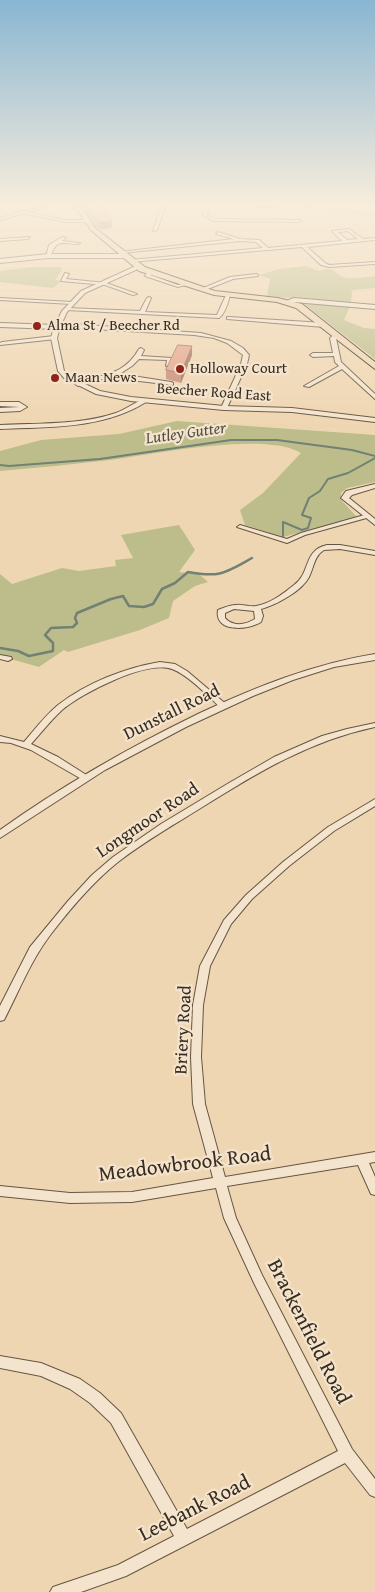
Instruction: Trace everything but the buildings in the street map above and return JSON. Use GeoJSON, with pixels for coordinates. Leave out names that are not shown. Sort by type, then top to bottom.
{"type":"FeatureCollection","features":[{"type":"Feature","properties":{"kind":"highway"},"geometry":{"type":"LineString","coordinates":[[169,278],[228,295],[286,302],[304,309],[375,366]]}},
{"type":"Feature","properties":{"kind":"street"},"geometry":{"type":"LineString","coordinates":[[64,278],[63,280],[101,283],[136,294]]}},
{"type":"Feature","properties":{"kind":"street"},"geometry":{"type":"LineString","coordinates":[[1,343],[54,338],[58,326],[72,303],[80,295],[112,278]]}},
{"type":"Feature","properties":{"kind":"street"},"geometry":{"type":"LineString","coordinates":[[203,289],[231,278]]}},
{"type":"Feature","properties":{"kind":"street"},"geometry":{"type":"LineString","coordinates":[[67,309],[219,317],[228,295]]}},
{"type":"Feature","properties":{"kind":"street"},"geometry":{"type":"LineString","coordinates":[[142,313],[149,298]]}},
{"type":"Feature","properties":{"kind":"street"},"geometry":{"type":"LineString","coordinates":[[0,299],[72,303]]}},
{"type":"Feature","properties":{"kind":"street"},"geometry":{"type":"LineString","coordinates":[[286,302],[294,300],[375,307]]}},
{"type":"Feature","properties":{"kind":"street"},"geometry":{"type":"LineString","coordinates":[[229,318],[324,325]]}},
{"type":"Feature","properties":{"kind":"street"},"geometry":{"type":"LineString","coordinates":[[0,325],[194,333],[231,342],[238,346],[246,355],[244,364],[224,408]]}},
{"type":"Feature","properties":{"kind":"street"},"geometry":{"type":"LineString","coordinates":[[336,335],[333,338],[336,354],[342,367],[375,396]]}},
{"type":"Feature","properties":{"kind":"street","name":"Beecher Road East"},"geometry":{"type":"LineString","coordinates":[[54,338],[63,374],[78,384],[98,393],[144,401],[224,408],[292,410],[375,420]]}},
{"type":"Feature","properties":{"kind":"street"},"geometry":{"type":"LineString","coordinates":[[78,384],[116,373],[131,366],[141,350]]}},
{"type":"Feature","properties":{"kind":"street"},"geometry":{"type":"LineString","coordinates":[[138,357],[169,362],[175,353]]}},
{"type":"Feature","properties":{"kind":"street"},"geometry":{"type":"LineString","coordinates":[[312,355],[336,354]]}},
{"type":"Feature","properties":{"kind":"street"},"geometry":{"type":"LineString","coordinates":[[307,386],[342,367]]}},
{"type":"Feature","properties":{"kind":"street"},"geometry":{"type":"LineString","coordinates":[[116,373],[171,384]]}},
{"type":"Feature","properties":{"kind":"street"},"geometry":{"type":"LineString","coordinates":[[1,408],[1,427],[102,418],[129,411],[144,401]]}},
{"type":"Feature","properties":{"kind":"street"},"geometry":{"type":"LineString","coordinates":[[375,486],[349,493],[345,496],[349,503],[375,523]]}},
{"type":"Feature","properties":{"kind":"street"},"geometry":{"type":"LineString","coordinates":[[240,527],[287,541],[302,534],[368,516]]}},
{"type":"Feature","properties":{"kind":"street"},"geometry":{"type":"LineString","coordinates":[[257,608],[260,616],[258,620],[249,626],[236,626],[223,621],[220,617],[221,612],[235,606],[257,608],[300,584],[308,576],[314,554],[321,549],[336,548],[375,553]]}},
{"type":"Feature","properties":{"kind":"street","name":"Dunstall Road"},"geometry":{"type":"LineString","coordinates":[[0,835],[85,778],[154,738],[277,681],[356,659],[375,657]]}},
{"type":"Feature","properties":{"kind":"street"},"geometry":{"type":"LineString","coordinates":[[26,744],[46,722],[72,700],[134,670],[158,664],[173,666],[224,705]]}},
{"type":"Feature","properties":{"kind":"street","name":"Longmoor Road"},"geometry":{"type":"LineString","coordinates":[[0,1017],[20,974],[35,948],[96,876],[109,865],[166,825],[267,765],[331,736],[375,725]]}},
{"type":"Feature","properties":{"kind":"street"},"geometry":{"type":"LineString","coordinates":[[0,739],[26,744],[52,756],[85,778]]}},
{"type":"Feature","properties":{"kind":"street","name":"Briery Road"},"geometry":{"type":"LineString","coordinates":[[220,1184],[199,1104],[196,1057],[198,1005],[205,966],[227,922],[249,898],[286,864],[331,829],[375,802]]}},
{"type":"Feature","properties":{"kind":"street","name":"Meadowbrook Road"},"geometry":{"type":"LineString","coordinates":[[0,1191],[70,1198],[132,1196],[220,1184],[375,1157]]}},
{"type":"Feature","properties":{"kind":"street"},"geometry":{"type":"LineString","coordinates":[[361,1159],[375,1190]]}},
{"type":"Feature","properties":{"kind":"street","name":"Brackenfield Road"},"geometry":{"type":"LineString","coordinates":[[220,1184],[230,1218],[258,1280],[347,1454],[375,1490]]}},
{"type":"Feature","properties":{"kind":"street"},"geometry":{"type":"LineString","coordinates":[[0,1362],[41,1370],[75,1384],[95,1398],[116,1418],[184,1539]]}},
{"type":"Feature","properties":{"kind":"street","name":"Leebank Road"},"geometry":{"type":"LineString","coordinates":[[58,1592],[121,1571],[347,1454]]}},
{"type":"Feature","properties":{"kind":"green space"},"geometry":{"type":"Polygon","coordinates":[[[0,278],[56,278],[55,280],[61,281],[53,288],[0,282],[0,278]]]}},
{"type":"Feature","properties":{"kind":"green space"},"geometry":{"type":"Polygon","coordinates":[[[268,278],[375,278],[375,288],[352,290],[351,303],[267,296],[270,279],[268,278]]]}},
{"type":"Feature","properties":{"kind":"green space"},"geometry":{"type":"Polygon","coordinates":[[[303,303],[350,306],[344,320],[364,328],[375,329],[375,359],[303,303]]]}},
{"type":"Feature","properties":{"kind":"green space"},"geometry":{"type":"Polygon","coordinates":[[[177,421],[375,435],[375,482],[347,488],[341,493],[341,500],[357,517],[283,537],[245,525],[240,510],[263,493],[301,453],[285,447],[263,444],[209,446],[110,460],[0,471],[0,451],[41,440],[119,434],[177,421]]]}},
{"type":"Feature","properties":{"kind":"green space"},"geometry":{"type":"Polygon","coordinates":[[[179,525],[195,550],[179,572],[199,574],[208,582],[195,586],[173,601],[169,618],[140,630],[68,652],[64,650],[39,667],[0,656],[0,574],[12,584],[62,568],[79,571],[116,566],[115,560],[133,558],[121,535],[179,525]]]}},
{"type":"Feature","properties":{"kind":"waterway","name":"Lutley Gutter"},"geometry":{"type":"LineString","coordinates":[[0,465],[9,466],[100,459],[231,440],[277,440],[352,450],[375,456]]}},
{"type":"Feature","properties":{"kind":"waterway"},"geometry":{"type":"LineString","coordinates":[[283,536],[283,522],[302,530],[308,528],[311,518],[302,515],[309,498],[320,491],[328,479],[348,473],[375,458]]}},
{"type":"Feature","properties":{"kind":"waterway"},"geometry":{"type":"LineString","coordinates":[[0,648],[18,651],[29,656],[53,651],[53,643],[45,635],[51,628],[73,627],[77,623],[75,618],[77,613],[123,596],[129,606],[144,607],[153,604],[162,589],[175,583],[188,572],[199,574],[222,573],[252,558]]}},
{"type":"Feature","properties":{"kind":"place","name":"Alma St / Beecher Rd"},"geometry":{"type":"Point","coordinates":[37,326]}},
{"type":"Feature","properties":{"kind":"place","name":"Holloway Court"},"geometry":{"type":"Point","coordinates":[180,369]}},
{"type":"Feature","properties":{"kind":"place","name":"Maan News"},"geometry":{"type":"Point","coordinates":[55,378]}}]}
